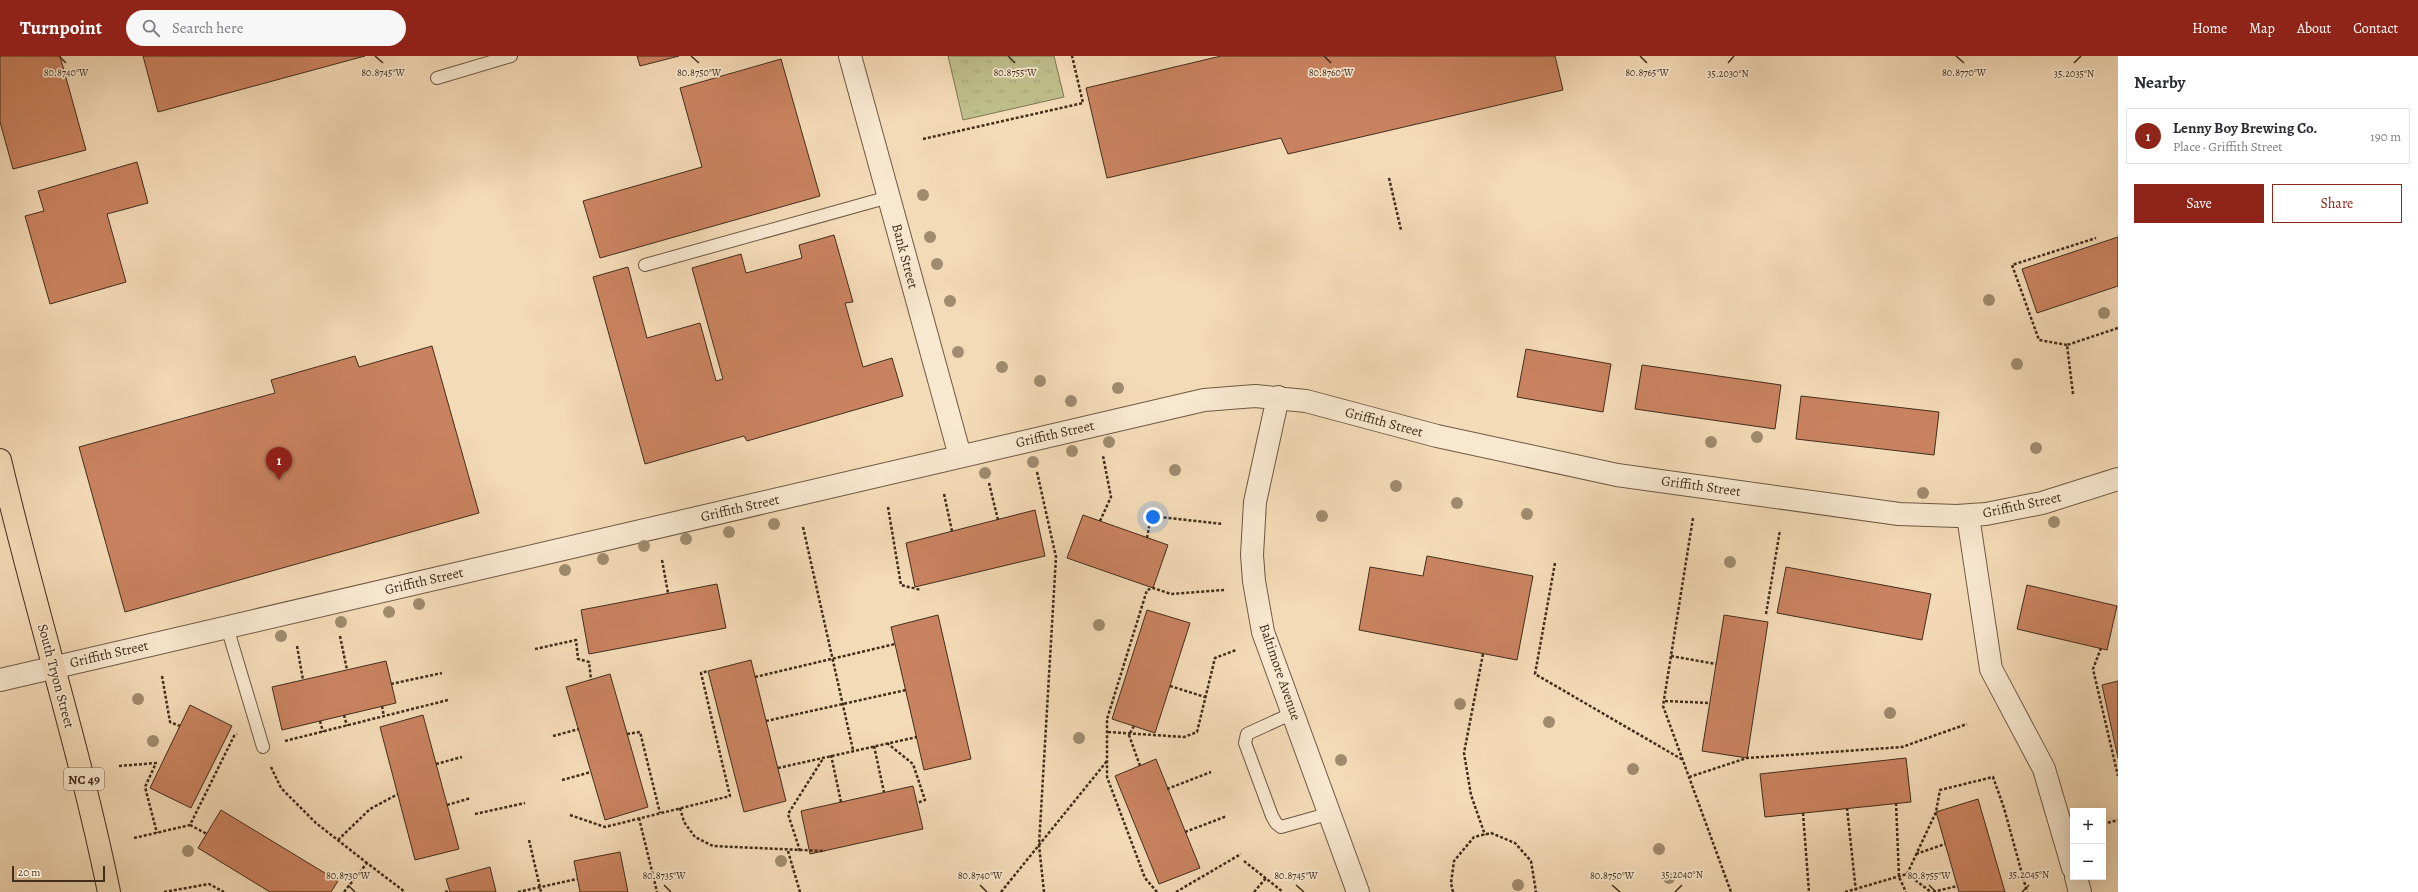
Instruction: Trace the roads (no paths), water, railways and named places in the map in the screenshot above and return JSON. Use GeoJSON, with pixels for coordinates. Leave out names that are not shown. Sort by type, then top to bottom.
{"type":"FeatureCollection","features":[{"type":"Feature","properties":{"kind":"main road","name":"South Tryon Street"},"geometry":{"type":"LineString","coordinates":[[0,460],[27,572],[55,667],[94,817],[109,892]]}},
{"type":"Feature","properties":{"kind":"street","name":"Bank Street"},"geometry":{"type":"LineString","coordinates":[[850,56],[960,456]]}},
{"type":"Feature","properties":{"kind":"street","name":"Griffith Street"},"geometry":{"type":"LineString","coordinates":[[0,680],[1204,400],[1256,396],[1306,401],[1518,455],[1617,475],[1899,514],[1968,516],[1986,514],[2042,503],[2118,479]]}},
{"type":"Feature","properties":{"kind":"street","name":"Baltimore Avenue"},"geometry":{"type":"LineString","coordinates":[[1278,397],[1255,502],[1252,555],[1254,581],[1264,632],[1331,813],[1358,892]]}},
{"type":"Feature","properties":{"kind":"street"},"geometry":{"type":"LineString","coordinates":[[1968,516],[1991,669],[2044,769],[2070,858]]}},
{"type":"Feature","properties":{"kind":"street"},"geometry":{"type":"LineString","coordinates":[[2077,880],[2080,892]]}},
{"type":"Feature","properties":{"kind":"lane"},"geometry":{"type":"LineString","coordinates":[[437,78],[511,56]]}},
{"type":"Feature","properties":{"kind":"lane"},"geometry":{"type":"LineString","coordinates":[[645,264],[889,197]]}},
{"type":"Feature","properties":{"kind":"lane"},"geometry":{"type":"LineString","coordinates":[[227,627],[262,747]]}},
{"type":"Feature","properties":{"kind":"lane"},"geometry":{"type":"LineString","coordinates":[[1293,713],[1255,729],[1247,734],[1245,742],[1272,816],[1276,823],[1281,827],[1331,813]]}},
{"type":"Feature","properties":{"kind":"place","name":"Lenny Boy Brewing Co."},"geometry":{"type":"Point","coordinates":[279,480]}}]}
